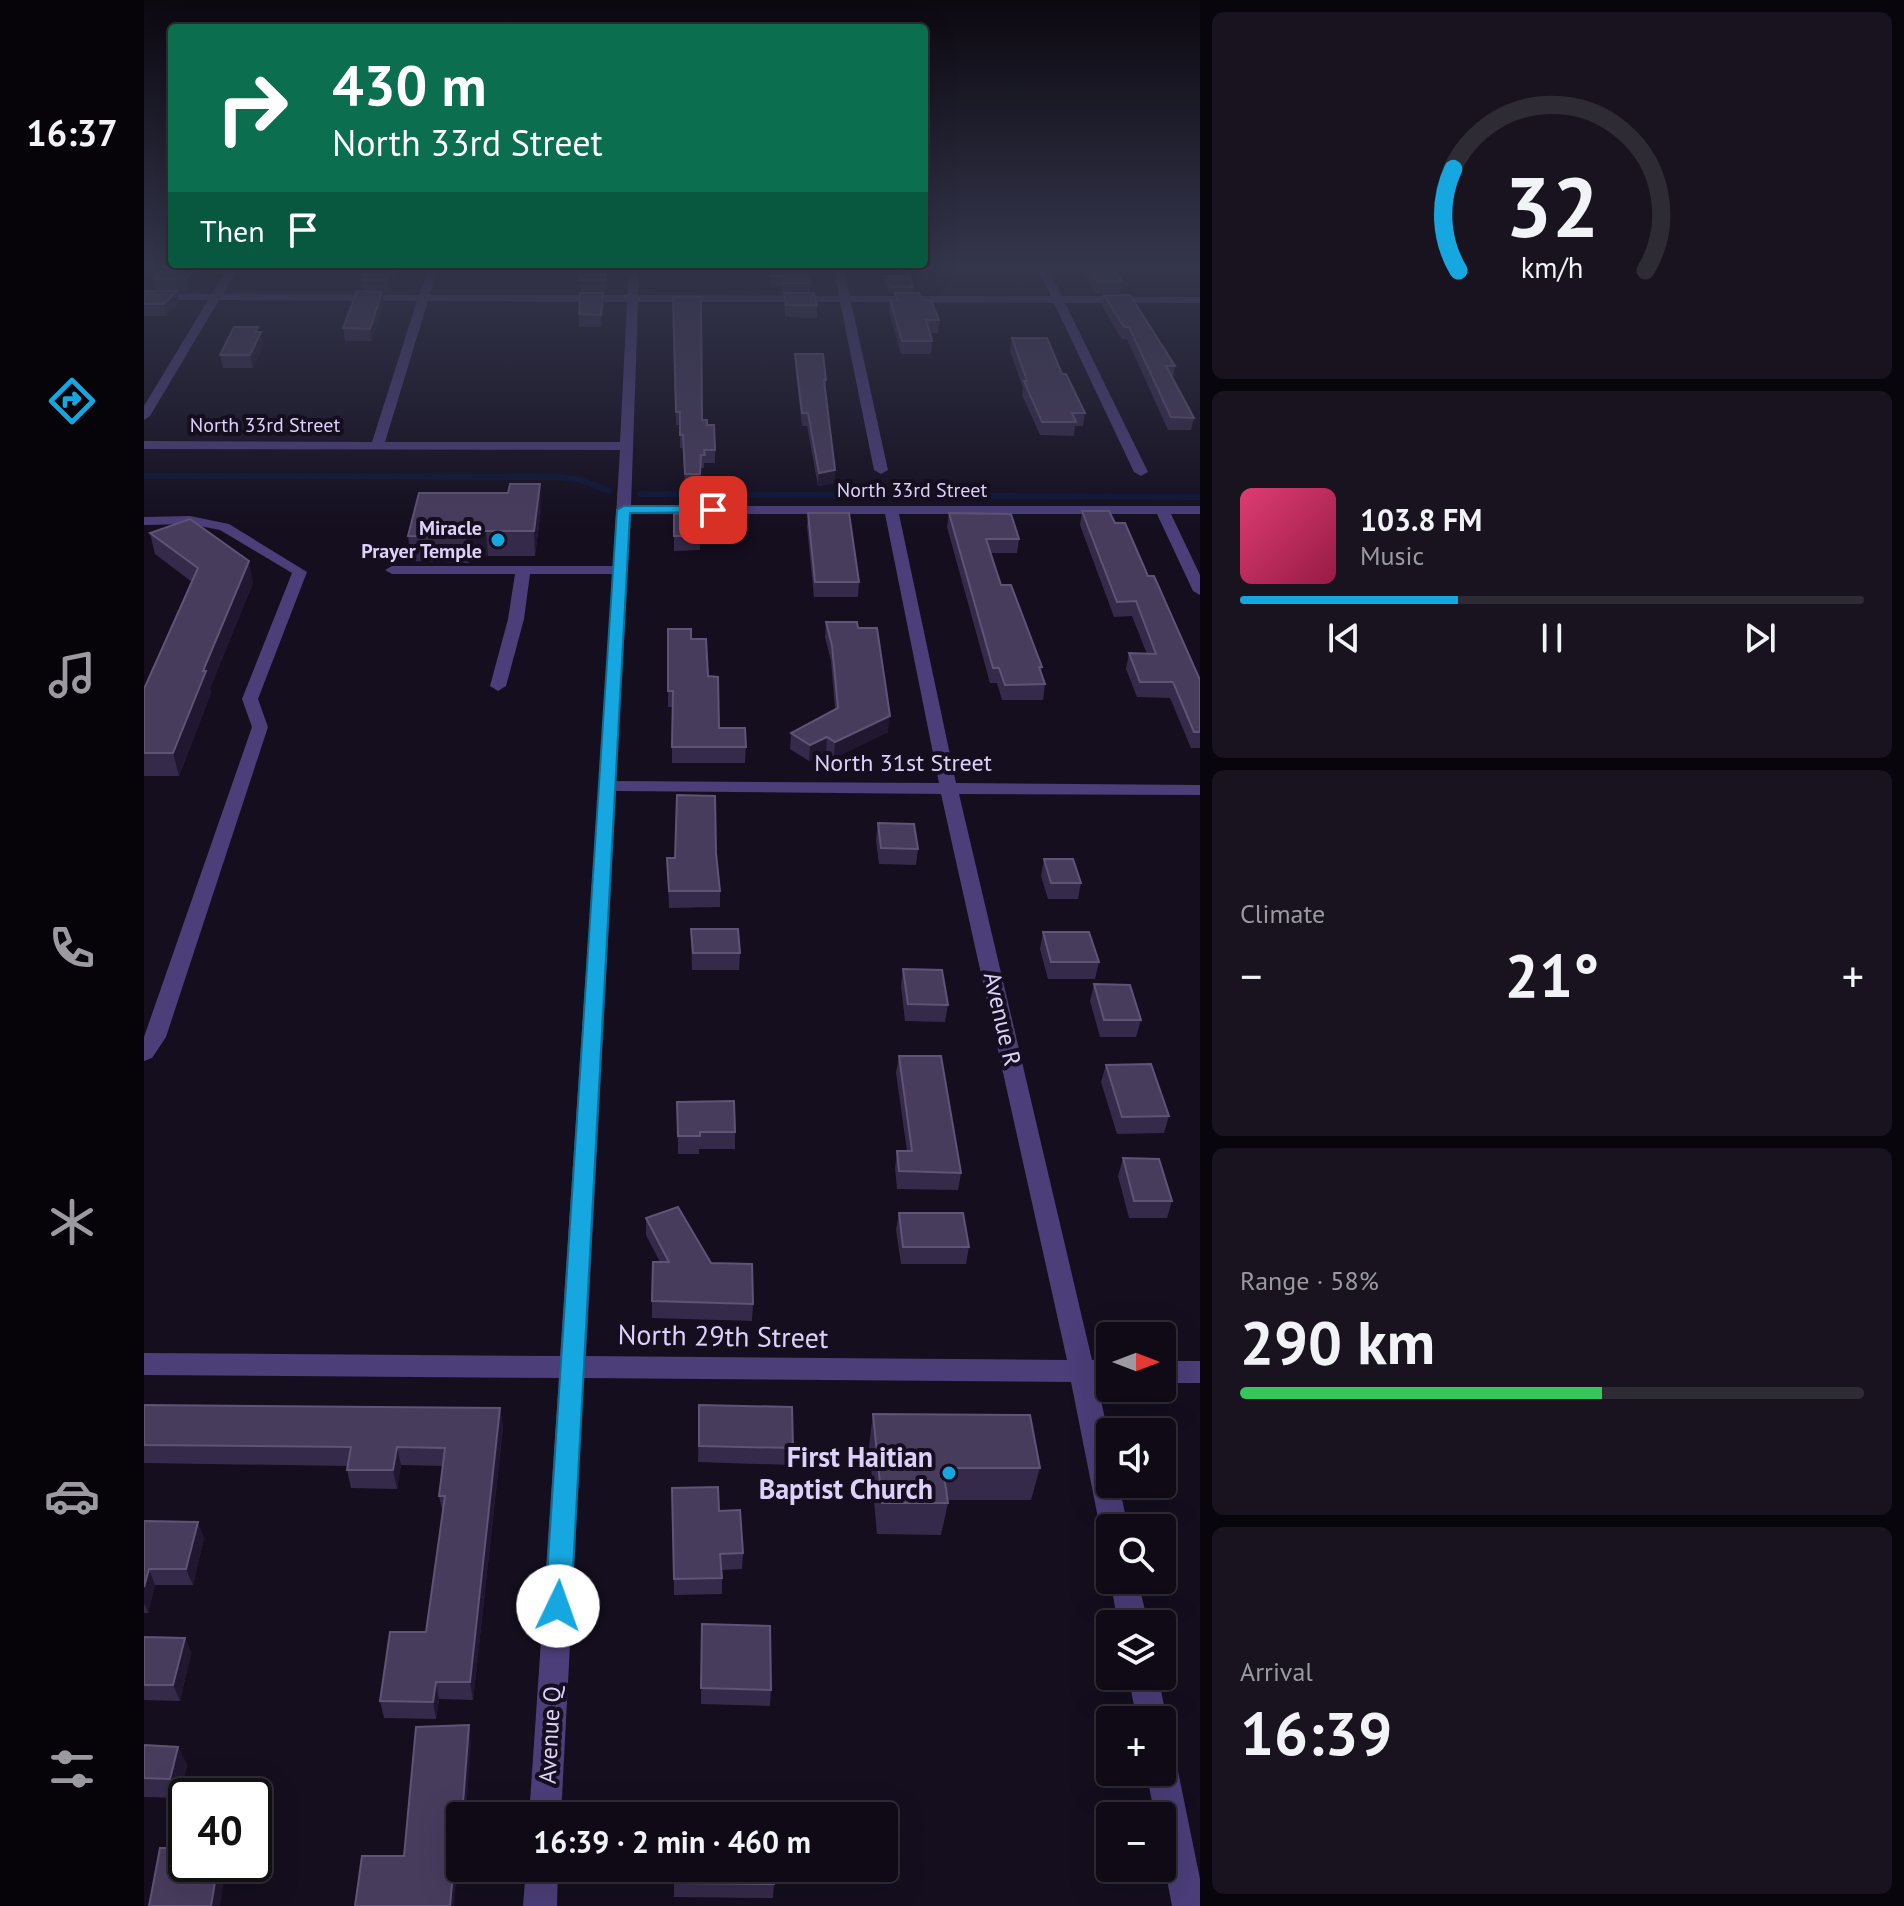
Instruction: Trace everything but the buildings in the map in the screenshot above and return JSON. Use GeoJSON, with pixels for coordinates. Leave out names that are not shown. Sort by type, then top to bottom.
{"type":"FeatureCollection","features":[{"type":"Feature","properties":{"kind":"street"},"geometry":{"type":"LineString","coordinates":[[144,416],[182,354]]}},
{"type":"Feature","properties":{"kind":"street"},"geometry":{"type":"LineString","coordinates":[[377,446],[405,354]]}},
{"type":"Feature","properties":{"kind":"street","name":"Avenue Q"},"geometry":{"type":"LineString","coordinates":[[546,1802],[624,510],[629,354]]}},
{"type":"Feature","properties":{"kind":"street"},"geometry":{"type":"LineString","coordinates":[[857,354],[881,470]]}},
{"type":"Feature","properties":{"kind":"street"},"geometry":{"type":"LineString","coordinates":[[1084,354],[1141,472]]}},
{"type":"Feature","properties":{"kind":"street","name":"North 33rd Street"},"geometry":{"type":"LineString","coordinates":[[144,445],[626,446]]}},
{"type":"Feature","properties":{"kind":"street","name":"North 33rd Street"},"geometry":{"type":"LineString","coordinates":[[624,510],[1200,510]]}},
{"type":"Feature","properties":{"kind":"street","name":"Avenue R"},"geometry":{"type":"LineString","coordinates":[[891,510],[948,786],[1082,1371],[1111,1514]]}},
{"type":"Feature","properties":{"kind":"street"},"geometry":{"type":"LineString","coordinates":[[1162,510],[1200,591]]}},
{"type":"Feature","properties":{"kind":"street"},"geometry":{"type":"LineString","coordinates":[[144,521],[190,520],[224,527],[300,572],[250,699],[260,727],[155,1037],[144,1053]]}},
{"type":"Feature","properties":{"kind":"street"},"geometry":{"type":"LineString","coordinates":[[392,570],[620,570]]}},
{"type":"Feature","properties":{"kind":"street"},"geometry":{"type":"LineString","coordinates":[[498,686],[516,619],[523,570]]}},
{"type":"Feature","properties":{"kind":"street","name":"North 31st Street"},"geometry":{"type":"LineString","coordinates":[[605,786],[1200,790]]}},
{"type":"Feature","properties":{"kind":"street","name":"North 29th Street"},"geometry":{"type":"LineString","coordinates":[[144,1364],[1096,1371]]}},
{"type":"Feature","properties":{"kind":"street"},"geometry":{"type":"LineString","coordinates":[[1176,1372],[1200,1372]]}},
{"type":"Feature","properties":{"kind":"street"},"geometry":{"type":"LineString","coordinates":[[1165,1786],[1189,1906]]}},
{"type":"Feature","properties":{"kind":"street"},"geometry":{"type":"LineString","coordinates":[[540,1906],[541,1882]]}},
{"type":"Feature","properties":{"kind":"waterway"},"geometry":{"type":"LineString","coordinates":[[144,476],[560,477],[581,480],[609,491]]}},
{"type":"Feature","properties":{"kind":"waterway"},"geometry":{"type":"LineString","coordinates":[[640,494],[1200,497]]}},
{"type":"Feature","properties":{"kind":"place","name":"Miracle Prayer Temple"},"geometry":{"type":"Point","coordinates":[498,540]}},
{"type":"Feature","properties":{"kind":"place","name":"First Haitian Baptist Church"},"geometry":{"type":"Point","coordinates":[949,1473]}},
{"type":"Feature","properties":{"kind":"route"},"geometry":{"type":"LineString","coordinates":[[558,1606],[624,510],[713,510]]}}]}
